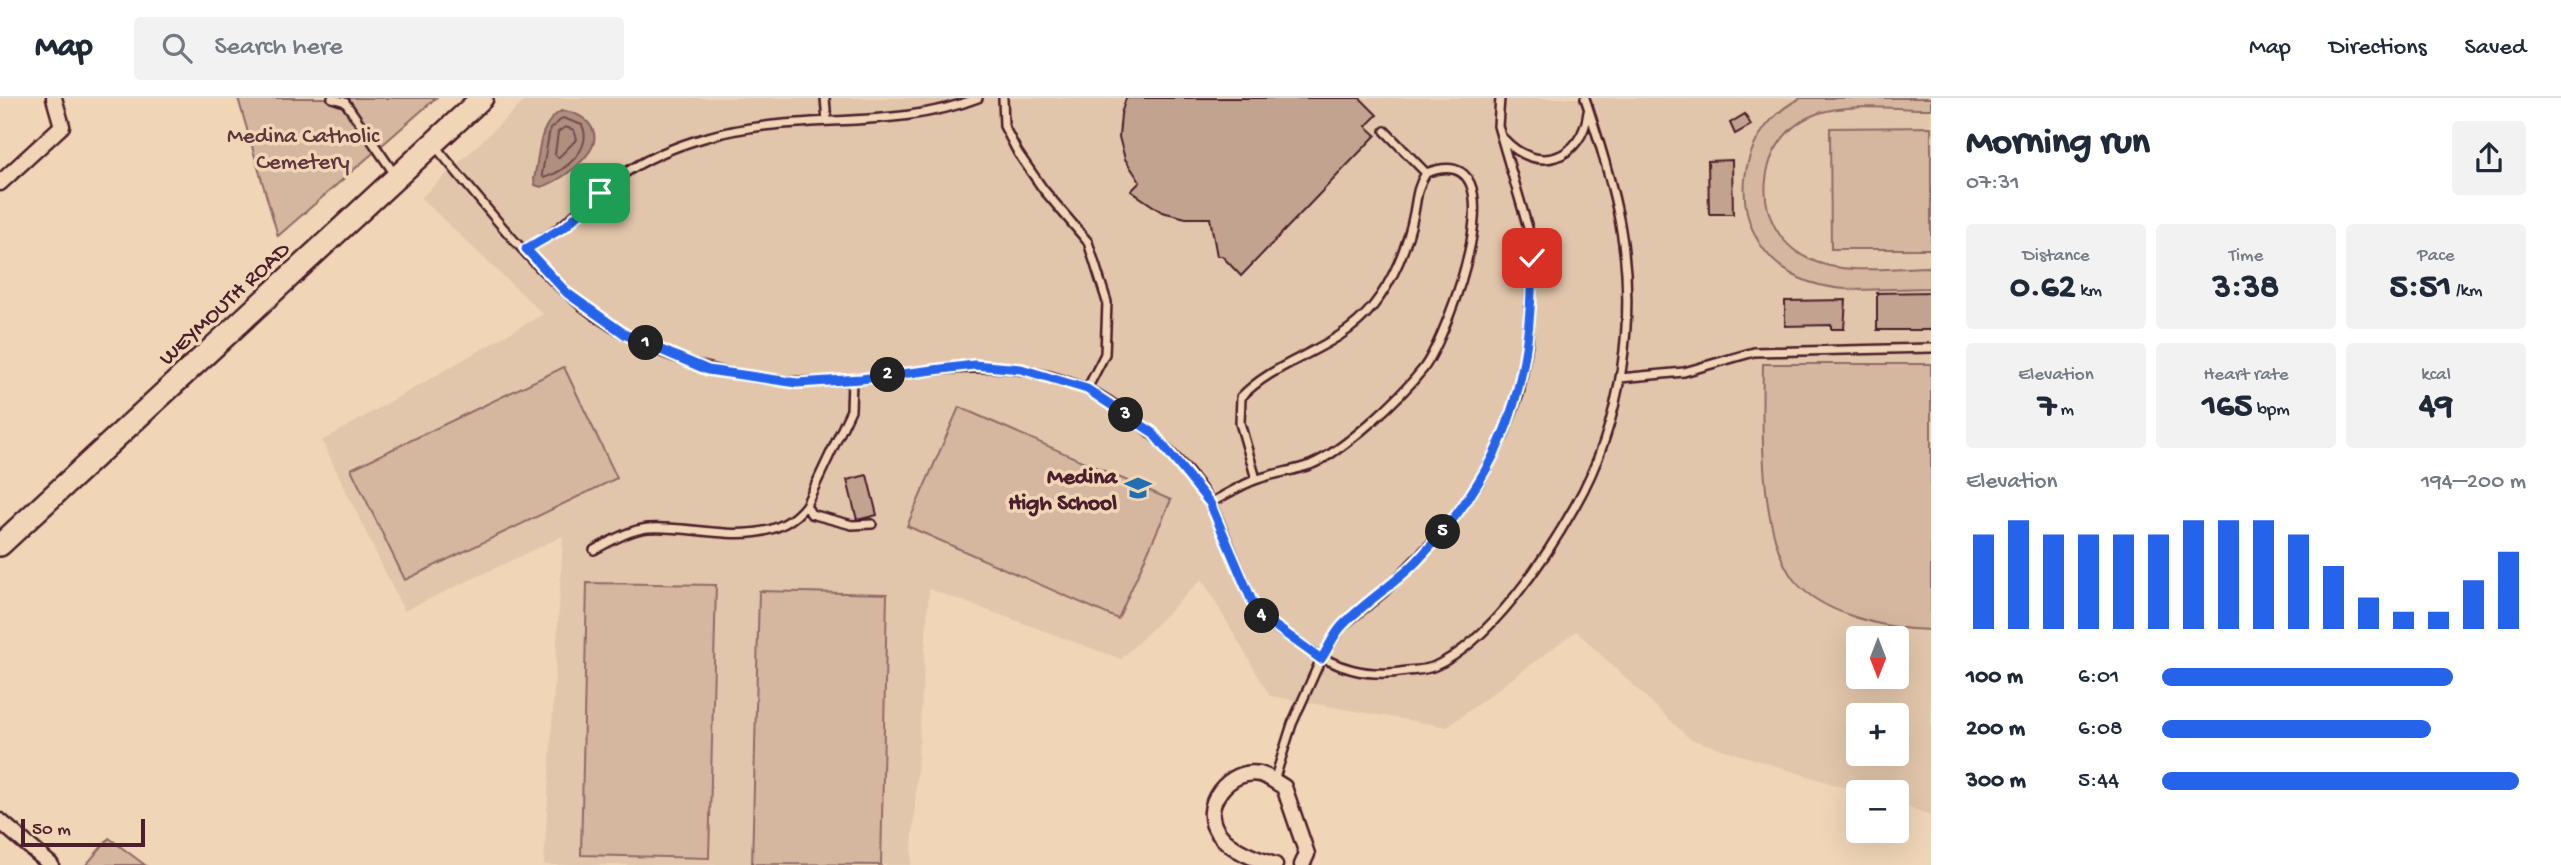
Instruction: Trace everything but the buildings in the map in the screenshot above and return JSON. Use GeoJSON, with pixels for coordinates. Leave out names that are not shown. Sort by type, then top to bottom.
{"type":"FeatureCollection","features":[{"type":"Feature","properties":{"kind":"main road","name":"WEYMOUTH ROAD"},"geometry":{"type":"LineString","coordinates":[[0,545],[482,98]]}},
{"type":"Feature","properties":{"kind":"street"},"geometry":{"type":"LineString","coordinates":[[0,183],[62,126],[54,98]]}},
{"type":"Feature","properties":{"kind":"street"},"geometry":{"type":"LineString","coordinates":[[1275,865],[1237,849],[1218,833],[1213,817],[1214,802],[1223,786],[1235,776],[1260,774],[1284,787],[1307,853],[1303,865]]}},
{"type":"Feature","properties":{"kind":"street"},"geometry":{"type":"LineString","coordinates":[[0,821],[46,860]]}},
{"type":"Feature","properties":{"kind":"lane"},"geometry":{"type":"LineString","coordinates":[[332,98],[348,100],[396,176]]}},
{"type":"Feature","properties":{"kind":"lane"},"geometry":{"type":"LineString","coordinates":[[825,98],[827,121]]}},
{"type":"Feature","properties":{"kind":"lane"},"geometry":{"type":"LineString","coordinates":[[526,249],[566,226],[622,176],[675,147],[740,130],[939,110],[978,98]]}},
{"type":"Feature","properties":{"kind":"lane"},"geometry":{"type":"LineString","coordinates":[[1003,98],[1004,126],[1013,144],[1044,189],[1088,242],[1107,302],[1105,354],[1087,389]]}},
{"type":"Feature","properties":{"kind":"lane"},"geometry":{"type":"LineString","coordinates":[[1274,781],[1292,724],[1321,659],[1341,627],[1384,592],[1449,525],[1479,483],[1498,447],[1519,394],[1528,344],[1532,258],[1528,228],[1498,126],[1500,98]]}},
{"type":"Feature","properties":{"kind":"lane"},"geometry":{"type":"LineString","coordinates":[[432,143],[567,293],[626,335],[708,370],[797,383],[852,380],[974,365],[1021,369],[1087,389],[1152,432],[1210,503],[1257,613],[1321,659],[1376,676],[1434,667],[1480,634],[1553,544],[1579,498],[1603,444],[1620,378],[1626,283],[1621,227],[1606,162],[1585,98]]}},
{"type":"Feature","properties":{"kind":"lane"},"geometry":{"type":"LineString","coordinates":[[1498,126],[1505,139],[1521,154],[1542,160],[1556,158],[1580,140],[1586,127],[1588,112],[1585,98]]}},
{"type":"Feature","properties":{"kind":"lane"},"geometry":{"type":"LineString","coordinates":[[1385,131],[1426,173]]}},
{"type":"Feature","properties":{"kind":"lane"},"geometry":{"type":"LineString","coordinates":[[1210,503],[1256,479],[1311,464],[1367,426],[1424,368],[1455,307],[1473,235],[1475,203],[1472,186],[1464,176],[1452,169],[1437,169],[1426,173],[1416,193],[1414,214],[1398,265],[1372,307],[1332,344],[1258,379],[1241,397],[1240,423],[1256,479]]}},
{"type":"Feature","properties":{"kind":"lane"},"geometry":{"type":"LineString","coordinates":[[1620,378],[1684,372],[1754,352],[1931,348]]}},
{"type":"Feature","properties":{"kind":"lane"},"geometry":{"type":"LineString","coordinates":[[594,550],[629,533],[647,528],[725,533],[770,529],[797,517],[806,505],[851,410],[852,380]]}},
{"type":"Feature","properties":{"kind":"lane"},"geometry":{"type":"LineString","coordinates":[[806,505],[811,514],[836,522],[872,524]]}},
{"type":"Feature","properties":{"kind":"shaded area","name":"Medina High School"},"geometry":{"type":"Polygon","coordinates":[[[528,98],[1931,98],[1931,815],[1909,808],[1909,780],[1846,780],[1846,788],[1690,739],[1576,631],[1447,727],[1270,696],[1202,579],[1121,659],[929,589],[911,865],[544,865],[563,536],[404,611],[322,441],[543,314],[421,198],[528,98]]]}},
{"type":"Feature","properties":{"kind":"green space","name":"Medina Catholic Cemetery"},"geometry":{"type":"Polygon","coordinates":[[[238,98],[436,98],[278,236],[238,98]]]}},
{"type":"Feature","properties":{"kind":"green space"},"geometry":{"type":"Polygon","coordinates":[[[1801,98],[1931,98],[1931,109],[1860,107],[1832,110],[1797,124],[1781,141],[1770,161],[1766,183],[1767,205],[1775,227],[1789,245],[1809,259],[1853,269],[1931,267],[1931,288],[1864,290],[1814,284],[1799,278],[1775,261],[1757,240],[1747,214],[1744,188],[1749,161],[1759,136],[1777,114],[1801,98]]]}},
{"type":"Feature","properties":{"kind":"green space"},"geometry":{"type":"Polygon","coordinates":[[[1931,127],[1931,249],[1831,249],[1830,128],[1931,127]]]}},
{"type":"Feature","properties":{"kind":"green space"},"geometry":{"type":"Polygon","coordinates":[[[1763,364],[1931,364],[1931,630],[1891,626],[1857,618],[1821,602],[1794,580],[1782,560],[1768,506],[1762,415],[1763,364]]]}},
{"type":"Feature","properties":{"kind":"green space"},"geometry":{"type":"Polygon","coordinates":[[[564,367],[617,478],[405,580],[351,469],[564,367]]]}},
{"type":"Feature","properties":{"kind":"green space"},"geometry":{"type":"Polygon","coordinates":[[[959,407],[1171,500],[1118,619],[907,526],[959,407]]]}},
{"type":"Feature","properties":{"kind":"green space"},"geometry":{"type":"Polygon","coordinates":[[[587,583],[716,585],[709,858],[581,855],[587,583]]]}},
{"type":"Feature","properties":{"kind":"green space"},"geometry":{"type":"Polygon","coordinates":[[[759,591],[887,594],[881,865],[752,864],[759,591]]]}},
{"type":"Feature","properties":{"kind":"green space"},"geometry":{"type":"Polygon","coordinates":[[[109,838],[145,865],[86,865],[109,838]]]}},
{"type":"Feature","properties":{"kind":"water"},"geometry":{"type":"Polygon","coordinates":[[[561,111],[583,118],[592,129],[594,143],[586,157],[575,168],[541,187],[535,185],[534,179],[543,132],[553,117],[561,111]]]}},
{"type":"Feature","properties":{"kind":"place","name":"Medina High School"},"geometry":{"type":"Point","coordinates":[1138,488]}},
{"type":"Feature","properties":{"kind":"route"},"geometry":{"type":"LineString","coordinates":[[600,193],[566,226],[526,249],[567,293],[626,335],[708,370],[797,383],[861,379],[974,365],[1021,369],[1087,389],[1152,432],[1210,503],[1257,613],[1321,659],[1341,627],[1416,562],[1449,525],[1479,483],[1504,435],[1519,394],[1532,306],[1532,258]]}}]}
